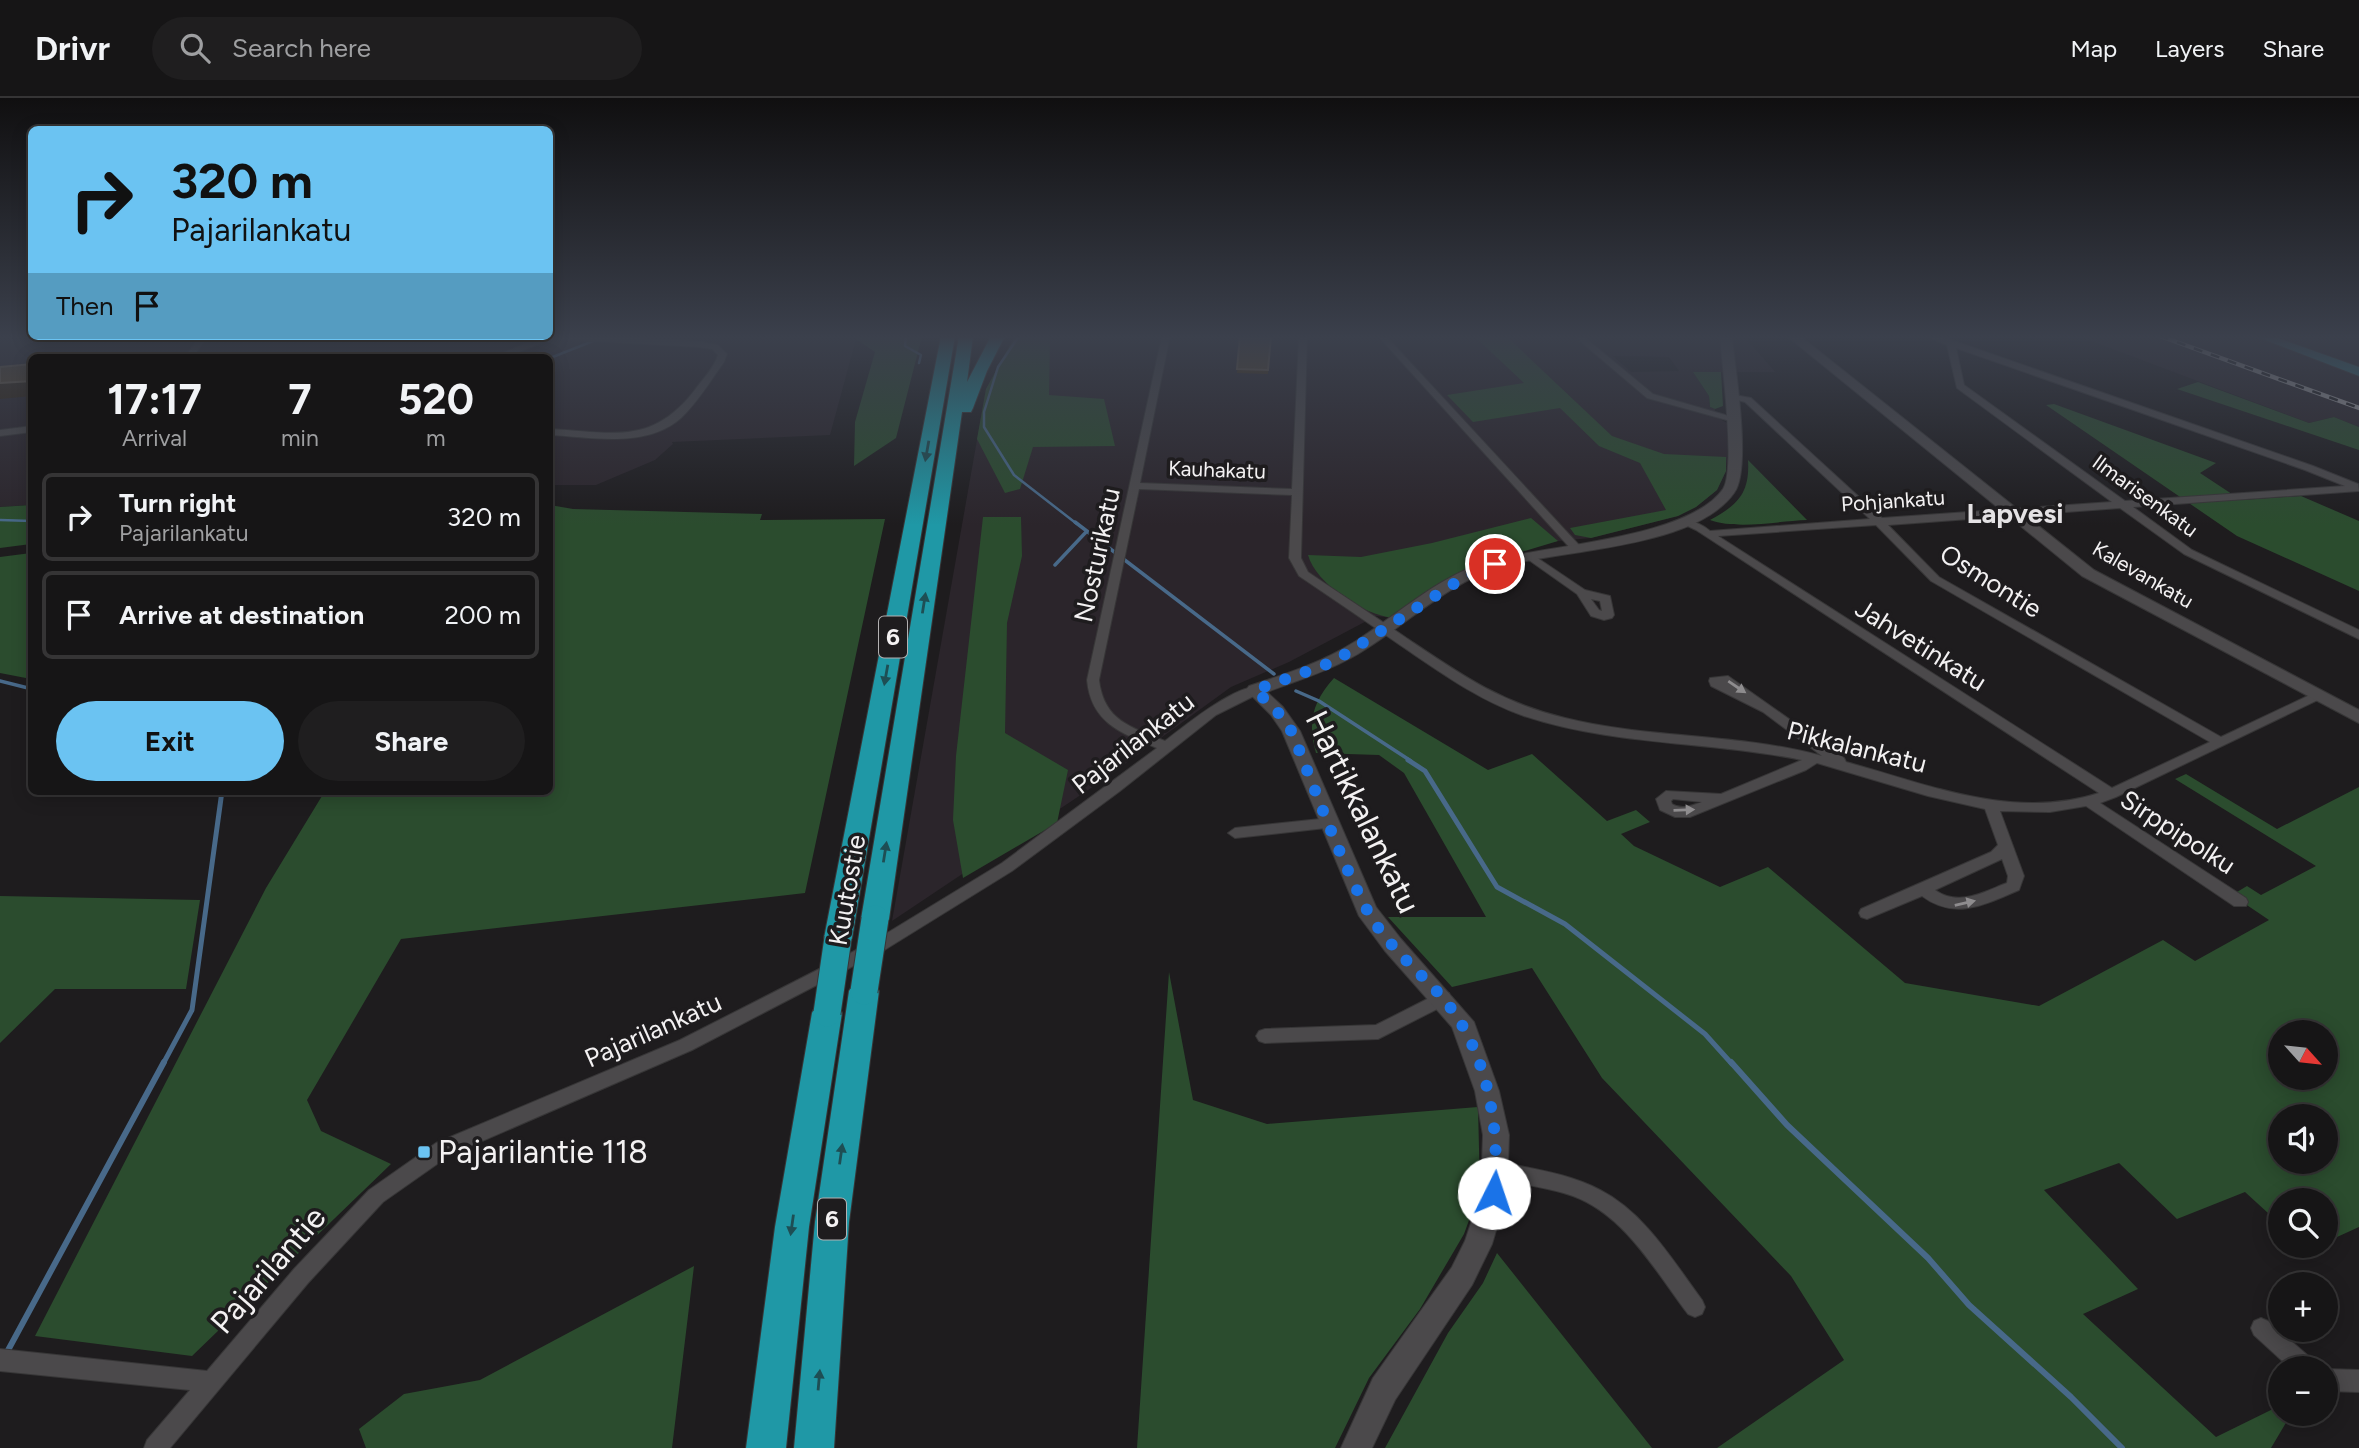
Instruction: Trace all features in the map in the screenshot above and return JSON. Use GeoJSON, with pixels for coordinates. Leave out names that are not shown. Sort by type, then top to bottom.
{"type":"FeatureCollection","features":[{"type":"Feature","properties":{"kind":"highway","name":"Kuutostie"},"geometry":{"type":"LineString","coordinates":[[765,1448],[792,1227],[838,938],[936,399]]}},
{"type":"Feature","properties":{"kind":"highway","name":"Kuutostie"},"geometry":{"type":"LineString","coordinates":[[814,1448],[832,1222],[864,991],[956,399]]}},
{"type":"Feature","properties":{"kind":"highway"},"geometry":{"type":"LineString","coordinates":[[934,542],[956,433],[969,399]]}},
{"type":"Feature","properties":{"kind":"street"},"geometry":{"type":"LineString","coordinates":[[553,432],[626,435],[663,427],[676,417],[690,399]]}},
{"type":"Feature","properties":{"kind":"street","name":"Nosturikatu"},"geometry":{"type":"LineString","coordinates":[[1153,399],[1093,680],[1097,702],[1120,725],[1166,747]]}},
{"type":"Feature","properties":{"kind":"street","name":"Pikkalankatu"},"geometry":{"type":"LineString","coordinates":[[1301,399],[1295,558],[1303,574],[1465,684],[1536,716],[1572,724],[1815,758],[1936,793],[1991,804],[2036,807],[2089,802],[2319,696]]}},
{"type":"Feature","properties":{"kind":"street"},"geometry":{"type":"LineString","coordinates":[[1440,399],[1575,547]]}},
{"type":"Feature","properties":{"kind":"street"},"geometry":{"type":"LineString","coordinates":[[1661,399],[1734,419]]}},
{"type":"Feature","properties":{"kind":"street","name":"Pajarilankatu"},"geometry":{"type":"LineString","coordinates":[[443,1149],[686,1045],[880,945],[1007,867],[1063,828],[1212,712],[1255,690],[1333,662],[1480,569],[1530,556],[1635,536],[1684,522],[1716,503],[1728,492],[1735,477],[1732,399]]}},
{"type":"Feature","properties":{"kind":"street","name":"Osmontie"},"geometry":{"type":"LineString","coordinates":[[1744,399],[1879,522],[1935,579],[2221,743]]}},
{"type":"Feature","properties":{"kind":"street","name":"Kalevankatu"},"geometry":{"type":"LineString","coordinates":[[1871,399],[2088,573],[2359,717]]}},
{"type":"Feature","properties":{"kind":"street","name":"Ilmarisenkatu"},"geometry":{"type":"LineString","coordinates":[[1977,399],[2202,560],[2359,635]]}},
{"type":"Feature","properties":{"kind":"street"},"geometry":{"type":"LineString","coordinates":[[2111,399],[2359,488]]}},
{"type":"Feature","properties":{"kind":"street"},"geometry":{"type":"LineString","coordinates":[[0,433],[28,430]]}},
{"type":"Feature","properties":{"kind":"street","name":"Kauhakatu"},"geometry":{"type":"LineString","coordinates":[[1135,486],[1298,492]]}},
{"type":"Feature","properties":{"kind":"street","name":"Pohjankatu"},"geometry":{"type":"LineString","coordinates":[[1707,534],[2359,488]]}},
{"type":"Feature","properties":{"kind":"street"},"geometry":{"type":"LineString","coordinates":[[1684,522],[1707,534]]}},
{"type":"Feature","properties":{"kind":"street","name":"Jahvetinkatu"},"geometry":{"type":"LineString","coordinates":[[1707,534],[2111,793]]}},
{"type":"Feature","properties":{"kind":"street"},"geometry":{"type":"LineString","coordinates":[[1530,556],[1581,592]]}},
{"type":"Feature","properties":{"kind":"street","name":"Hartikkalankatu"},"geometry":{"type":"LineString","coordinates":[[1255,690],[1277,711],[1292,732],[1367,910],[1393,945],[1462,1022],[1487,1091],[1496,1135],[1494,1193],[1478,1244],[1462,1276],[1384,1388],[1356,1448]]}},
{"type":"Feature","properties":{"kind":"street"},"geometry":{"type":"LineString","coordinates":[[1770,710],[1845,765]]}},
{"type":"Feature","properties":{"kind":"street"},"geometry":{"type":"LineString","coordinates":[[1723,799],[1801,767],[1815,758]]}},
{"type":"Feature","properties":{"kind":"street","name":"Sirppipolku"},"geometry":{"type":"LineString","coordinates":[[2089,802],[2240,902]]}},
{"type":"Feature","properties":{"kind":"street"},"geometry":{"type":"LineString","coordinates":[[1923,889],[1937,901],[1961,906],[2014,886],[2016,876],[1991,804]]}},
{"type":"Feature","properties":{"kind":"street"},"geometry":{"type":"LineString","coordinates":[[1235,833],[1330,823]]}},
{"type":"Feature","properties":{"kind":"street"},"geometry":{"type":"LineString","coordinates":[[1867,913],[1997,856],[2004,847]]}},
{"type":"Feature","properties":{"kind":"street"},"geometry":{"type":"LineString","coordinates":[[1265,1035],[1378,1032],[1443,998]]}},
{"type":"Feature","properties":{"kind":"street","name":"Pajarilantie"},"geometry":{"type":"LineString","coordinates":[[155,1448],[301,1276],[376,1196],[443,1149]]}},
{"type":"Feature","properties":{"kind":"street"},"geometry":{"type":"LineString","coordinates":[[1496,1170],[1572,1188],[1604,1201],[1629,1224],[1695,1307]]}},
{"type":"Feature","properties":{"kind":"street"},"geometry":{"type":"LineString","coordinates":[[2261,1328],[2292,1356]]}},
{"type":"Feature","properties":{"kind":"street"},"geometry":{"type":"LineString","coordinates":[[0,1360],[213,1382]]}},
{"type":"Feature","properties":{"kind":"street"},"geometry":{"type":"LineString","coordinates":[[2338,1380],[2359,1381]]}},
{"type":"Feature","properties":{"kind":"shaded area"},"geometry":{"type":"Polygon","coordinates":[[[0,399],[28,399],[28,505],[0,507],[0,399]]]}},
{"type":"Feature","properties":{"kind":"shaded area"},"geometry":{"type":"Polygon","coordinates":[[[553,399],[840,399],[830,435],[672,442],[673,444],[655,460],[596,485],[553,485],[553,399]]]}},
{"type":"Feature","properties":{"kind":"shaded area"},"geometry":{"type":"Polygon","coordinates":[[[984,399],[1709,399],[1710,407],[1715,409],[1715,416],[1727,423],[1726,471],[1717,490],[1696,507],[1678,516],[1591,538],[1533,546],[1488,562],[1393,618],[1376,616],[1289,662],[1231,687],[1103,780],[892,921],[984,399]]]}},
{"type":"Feature","properties":{"kind":"shaded area"},"geometry":{"type":"Polygon","coordinates":[[[2245,399],[2359,399],[2359,427],[2334,417],[2309,423],[2245,399]]]}},
{"type":"Feature","properties":{"kind":"green space"},"geometry":{"type":"Polygon","coordinates":[[[862,399],[906,399],[896,438],[854,466],[855,422],[862,399]]]}},
{"type":"Feature","properties":{"kind":"green space"},"geometry":{"type":"Polygon","coordinates":[[[984,399],[1104,399],[1115,446],[1033,447],[1020,489],[1005,493],[977,439],[984,399]]]}},
{"type":"Feature","properties":{"kind":"green space"},"geometry":{"type":"Polygon","coordinates":[[[1451,399],[1573,399],[1612,436],[1664,454],[1726,457],[1726,471],[1717,490],[1696,507],[1678,516],[1591,538],[1575,535],[1570,528],[1666,510],[1640,463],[1599,446],[1560,408],[1473,422],[1451,399]]]}},
{"type":"Feature","properties":{"kind":"green space"},"geometry":{"type":"Polygon","coordinates":[[[1709,399],[1723,399],[1723,406],[1715,409],[1710,407],[1709,399]]]}},
{"type":"Feature","properties":{"kind":"green space"},"geometry":{"type":"Polygon","coordinates":[[[2207,399],[2244,399],[2309,423],[2334,417],[2359,427],[2359,450],[2207,399]]]}},
{"type":"Feature","properties":{"kind":"green space"},"geometry":{"type":"Polygon","coordinates":[[[2054,404],[2216,463],[2200,473],[2241,500],[2301,496],[2359,521],[2359,591],[2237,536],[2046,405],[2054,404]]]}},
{"type":"Feature","properties":{"kind":"green space"},"geometry":{"type":"Polygon","coordinates":[[[1748,460],[1807,520],[1745,525],[1710,520],[1728,509],[1740,497],[1747,481],[1748,460]]]}},
{"type":"Feature","properties":{"kind":"green space"},"geometry":{"type":"Polygon","coordinates":[[[28,505],[28,544],[0,548],[0,507],[28,505]]]}},
{"type":"Feature","properties":{"kind":"green space"},"geometry":{"type":"Polygon","coordinates":[[[553,506],[573,509],[762,514],[760,520],[885,519],[805,893],[401,939],[307,1100],[321,1131],[391,1164],[192,1356],[35,1336],[266,888],[323,795],[553,795],[553,506]]]}},
{"type":"Feature","properties":{"kind":"green space"},"geometry":{"type":"Polygon","coordinates":[[[983,517],[1021,517],[1022,556],[1007,623],[1005,733],[1068,770],[1057,823],[963,878],[953,820],[956,756],[983,517]]]}},
{"type":"Feature","properties":{"kind":"green space"},"geometry":{"type":"Polygon","coordinates":[[[1531,518],[1558,541],[1488,562],[1393,618],[1369,611],[1343,596],[1321,577],[1308,555],[1361,557],[1432,543],[1531,518]]]}},
{"type":"Feature","properties":{"kind":"green space"},"geometry":{"type":"Polygon","coordinates":[[[28,554],[28,678],[0,673],[0,557],[28,554]]]}},
{"type":"Feature","properties":{"kind":"green space"},"geometry":{"type":"Polygon","coordinates":[[[1334,678],[1488,770],[1532,754],[1607,821],[1636,810],[1650,822],[1621,834],[1634,846],[1720,887],[1768,867],[1905,983],[2039,1006],[2163,940],[2195,961],[2269,920],[2232,895],[2247,886],[2261,895],[2316,866],[2175,779],[2186,774],[2277,829],[2359,787],[2359,1227],[2338,1237],[2338,1188],[2268,1188],[2268,1213],[2245,1192],[2177,1219],[2119,1163],[2044,1190],[2138,1289],[2083,1314],[2216,1437],[2268,1411],[2268,1426],[2284,1426],[2271,1448],[1717,1448],[1844,1360],[1791,1276],[1602,1078],[1532,968],[1452,987],[1388,917],[1486,917],[1404,773],[1379,755],[1316,753],[1312,722],[1321,695],[1334,678]]]}},
{"type":"Feature","properties":{"kind":"green space"},"geometry":{"type":"Polygon","coordinates":[[[0,896],[200,900],[186,989],[55,989],[0,1043],[0,896]]]}},
{"type":"Feature","properties":{"kind":"green space"},"geometry":{"type":"Polygon","coordinates":[[[1169,972],[1193,1100],[1267,1124],[1478,1107],[1480,1190],[1464,1234],[1420,1309],[1369,1378],[1335,1448],[1137,1448],[1169,972]]]}},
{"type":"Feature","properties":{"kind":"green space"},"geometry":{"type":"Polygon","coordinates":[[[1497,1253],[1652,1448],[1385,1448],[1448,1333],[1483,1283],[1497,1253]]]}},
{"type":"Feature","properties":{"kind":"green space"},"geometry":{"type":"Polygon","coordinates":[[[694,1266],[672,1448],[366,1448],[359,1429],[404,1394],[480,1380],[694,1266]]]}},
{"type":"Feature","properties":{"kind":"waterway"},"geometry":{"type":"LineString","coordinates":[[988,399],[984,412],[984,427],[1014,475],[1077,524]]}},
{"type":"Feature","properties":{"kind":"waterway"},"geometry":{"type":"LineString","coordinates":[[0,520],[28,521]]}},
{"type":"Feature","properties":{"kind":"waterway"},"geometry":{"type":"LineString","coordinates":[[1075,522],[1087,531]]}},
{"type":"Feature","properties":{"kind":"waterway"},"geometry":{"type":"LineString","coordinates":[[1055,565],[1087,531]]}},
{"type":"Feature","properties":{"kind":"waterway"},"geometry":{"type":"LineString","coordinates":[[1087,531],[1274,674]]}},
{"type":"Feature","properties":{"kind":"waterway"},"geometry":{"type":"LineString","coordinates":[[0,681],[28,688]]}},
{"type":"Feature","properties":{"kind":"waterway"},"geometry":{"type":"LineString","coordinates":[[1296,691],[1319,701],[1411,761]]}},
{"type":"Feature","properties":{"kind":"waterway"},"geometry":{"type":"LineString","coordinates":[[1408,760],[1425,771],[1497,887],[1565,924],[1705,1034],[1732,1064]]}},
{"type":"Feature","properties":{"kind":"waterway"},"geometry":{"type":"LineString","coordinates":[[163,1064],[192,1010],[221,795]]}},
{"type":"Feature","properties":{"kind":"waterway"},"geometry":{"type":"LineString","coordinates":[[0,1365],[164,1062]]}},
{"type":"Feature","properties":{"kind":"waterway"},"geometry":{"type":"LineString","coordinates":[[1731,1062],[1787,1125],[1928,1258],[1969,1305],[2071,1397],[2122,1448]]}},
{"type":"Feature","properties":{"kind":"railway"},"geometry":{"type":"LineString","coordinates":[[2334,399],[2359,408]]}},
{"type":"Feature","properties":{"kind":"place","name":"Pajarilantie 118"},"geometry":{"type":"Point","coordinates":[424,1152]}},
{"type":"Feature","properties":{"kind":"district","name":"Lapvesi"},"geometry":{"type":"Point","coordinates":[2015,513]}},
{"type":"Feature","properties":{"kind":"route"},"geometry":{"type":"LineString","coordinates":[[1494,1193],[1496,1135],[1487,1091],[1462,1022],[1393,945],[1367,910],[1292,732],[1277,711],[1255,690],[1333,662],[1463,578],[1495,564]]}}]}
